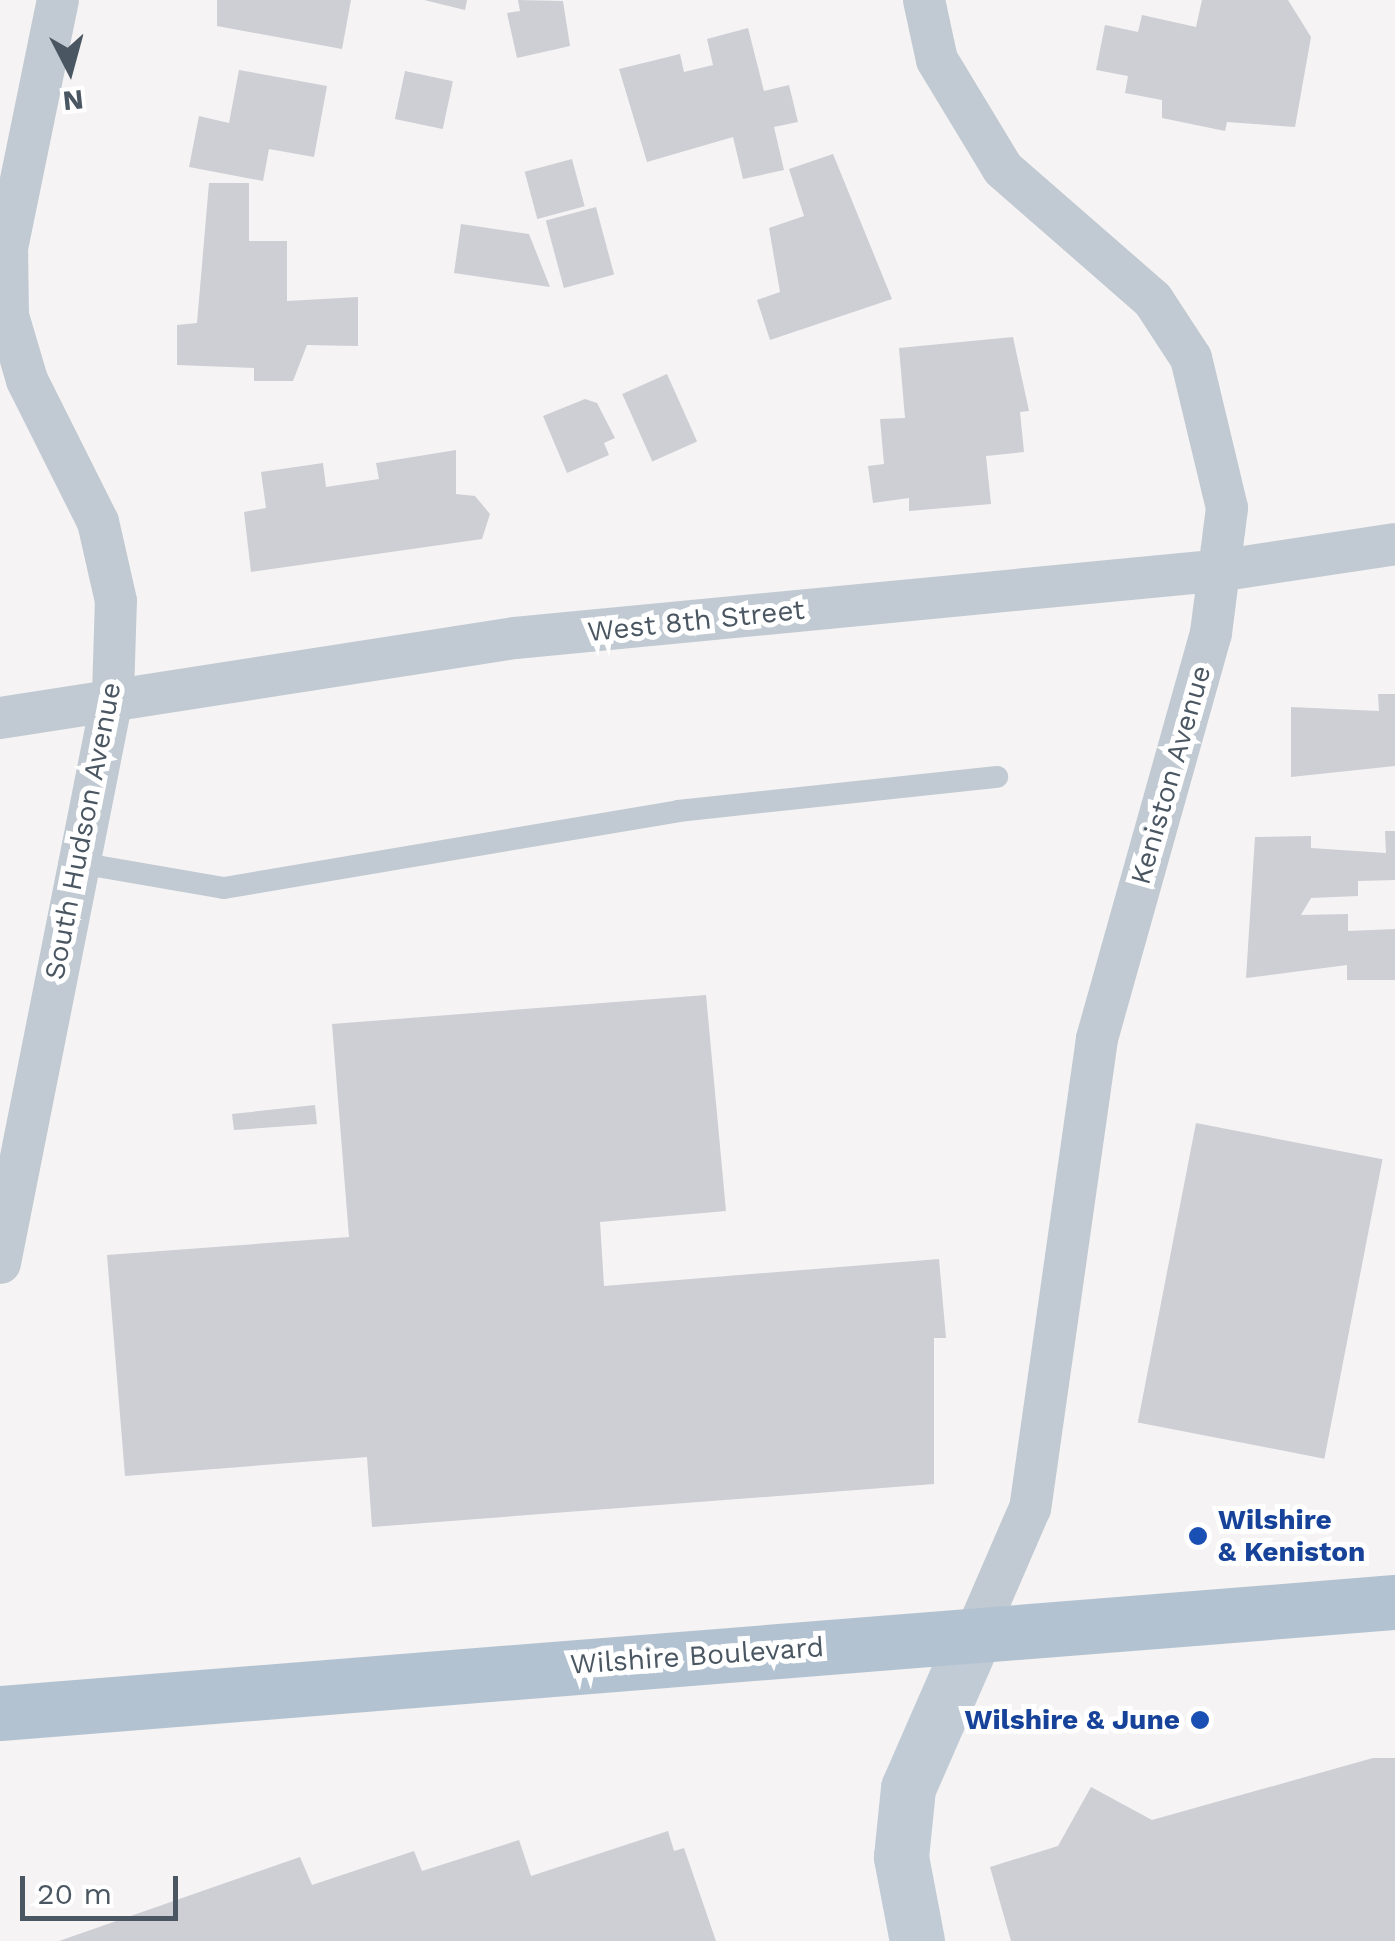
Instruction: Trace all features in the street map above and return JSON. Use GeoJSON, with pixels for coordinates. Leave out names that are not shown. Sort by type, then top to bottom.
{"type":"FeatureCollection","features":[{"type":"Feature","properties":{"kind":"main road","name":"Wilshire Boulevard"},"geometry":{"type":"LineString","coordinates":[[0,1713],[1395,1602]]}},
{"type":"Feature","properties":{"kind":"street","name":"South Hudson Avenue"},"geometry":{"type":"LineString","coordinates":[[2,1238],[113,694],[116,601],[98,522],[27,380],[8,316],[7,210],[58,0]]}},
{"type":"Feature","properties":{"kind":"street","name":"Keniston Avenue"},"geometry":{"type":"LineString","coordinates":[[924,0],[937,60],[1002,169],[1153,300],[1192,358],[1224,492],[1224,570],[1097,1039],[1030,1508],[974,1635]]}},
{"type":"Feature","properties":{"kind":"street","name":"West 8th Street"},"geometry":{"type":"LineString","coordinates":[[0,718],[113,694],[515,638],[1224,570],[1395,544]]}},
{"type":"Feature","properties":{"kind":"street"},"geometry":{"type":"LineString","coordinates":[[917,1941],[902,1857],[908,1788],[974,1635]]}},
{"type":"Feature","properties":{"kind":"lane"},"geometry":{"type":"LineString","coordinates":[[79,863],[224,888],[678,811],[997,778]]}},
{"type":"Feature","properties":{"kind":"building"},"geometry":{"type":"Polygon","coordinates":[[[217,0],[351,0],[342,49],[217,26],[217,0]]]}},
{"type":"Feature","properties":{"kind":"building"},"geometry":{"type":"Polygon","coordinates":[[[424,0],[467,0],[465,10],[424,0]]]}},
{"type":"Feature","properties":{"kind":"building"},"geometry":{"type":"Polygon","coordinates":[[[518,0],[563,1],[570,46],[517,58],[507,13],[520,11],[518,0]]]}},
{"type":"Feature","properties":{"kind":"building"},"geometry":{"type":"Polygon","coordinates":[[[1202,0],[1288,0],[1311,37],[1295,127],[1227,122],[1225,131],[1162,118],[1162,100],[1125,93],[1128,76],[1096,70],[1105,25],[1138,32],[1142,15],[1196,27],[1202,0]]]}},
{"type":"Feature","properties":{"kind":"building"},"geometry":{"type":"Polygon","coordinates":[[[748,28],[764,91],[789,85],[798,122],[774,127],[784,170],[743,179],[733,137],[647,162],[619,69],[680,54],[684,72],[713,65],[707,39],[748,28]]]}},
{"type":"Feature","properties":{"kind":"building"},"geometry":{"type":"Polygon","coordinates":[[[239,70],[327,86],[314,157],[269,149],[263,181],[189,167],[199,116],[229,123],[239,70]]]}},
{"type":"Feature","properties":{"kind":"building"},"geometry":{"type":"Polygon","coordinates":[[[405,71],[453,81],[443,129],[395,119],[405,71]]]}},
{"type":"Feature","properties":{"kind":"building"},"geometry":{"type":"Polygon","coordinates":[[[833,154],[892,299],[770,340],[757,300],[780,292],[769,228],[804,216],[789,169],[833,154]]]}},
{"type":"Feature","properties":{"kind":"building"},"geometry":{"type":"Polygon","coordinates":[[[572,159],[585,206],[537,219],[525,172],[572,159]]]}},
{"type":"Feature","properties":{"kind":"building"},"geometry":{"type":"Polygon","coordinates":[[[209,183],[249,183],[249,241],[287,241],[287,301],[358,297],[358,346],[307,345],[293,381],[254,381],[254,368],[177,365],[177,325],[197,323],[209,183]]]}},
{"type":"Feature","properties":{"kind":"building"},"geometry":{"type":"Polygon","coordinates":[[[596,207],[614,275],[564,288],[546,220],[596,207]]]}},
{"type":"Feature","properties":{"kind":"building"},"geometry":{"type":"Polygon","coordinates":[[[461,224],[529,234],[550,287],[454,273],[461,224]]]}},
{"type":"Feature","properties":{"kind":"building"},"geometry":{"type":"Polygon","coordinates":[[[1013,337],[1029,411],[1020,412],[1024,452],[986,456],[991,504],[909,511],[909,498],[873,503],[868,466],[884,464],[880,419],[905,418],[899,348],[1013,337]]]}},
{"type":"Feature","properties":{"kind":"building"},"geometry":{"type":"Polygon","coordinates":[[[667,374],[697,442],[652,462],[622,394],[667,374]]]}},
{"type":"Feature","properties":{"kind":"building"},"geometry":{"type":"Polygon","coordinates":[[[585,399],[597,403],[615,438],[604,443],[609,455],[567,473],[543,416],[585,399]]]}},
{"type":"Feature","properties":{"kind":"building"},"geometry":{"type":"Polygon","coordinates":[[[456,450],[456,494],[475,496],[490,514],[482,539],[251,572],[244,512],[266,508],[261,472],[323,463],[326,487],[379,479],[376,463],[456,450]]]}},
{"type":"Feature","properties":{"kind":"building"},"geometry":{"type":"Polygon","coordinates":[[[1378,694],[1395,694],[1395,766],[1291,777],[1291,707],[1379,711],[1378,694]]]}},
{"type":"Feature","properties":{"kind":"building"},"geometry":{"type":"Polygon","coordinates":[[[1385,831],[1395,831],[1395,880],[1358,881],[1358,896],[1311,898],[1301,915],[1348,914],[1348,931],[1395,929],[1395,980],[1347,980],[1347,965],[1246,978],[1255,837],[1311,836],[1311,848],[1386,853],[1385,831]]]}},
{"type":"Feature","properties":{"kind":"building"},"geometry":{"type":"Polygon","coordinates":[[[706,995],[726,1211],[600,1222],[604,1286],[939,1259],[946,1338],[934,1338],[934,1484],[372,1527],[367,1457],[125,1476],[107,1255],[349,1237],[332,1024],[706,995]]]}},
{"type":"Feature","properties":{"kind":"building"},"geometry":{"type":"Polygon","coordinates":[[[315,1105],[317,1124],[234,1130],[232,1114],[315,1105]]]}},
{"type":"Feature","properties":{"kind":"building"},"geometry":{"type":"Polygon","coordinates":[[[1196,1123],[1383,1159],[1324,1459],[1138,1422],[1196,1123]]]}},
{"type":"Feature","properties":{"kind":"building"},"geometry":{"type":"Polygon","coordinates":[[[1373,1758],[1395,1758],[1395,1941],[1011,1941],[990,1867],[1058,1846],[1091,1787],[1152,1820],[1373,1758]]]}},
{"type":"Feature","properties":{"kind":"building"},"geometry":{"type":"Polygon","coordinates":[[[668,1831],[674,1851],[684,1848],[716,1941],[59,1941],[300,1857],[312,1885],[414,1851],[422,1871],[519,1840],[531,1876],[668,1831]]]}},
{"type":"Feature","properties":{"kind":"place","name":"Wilshire & Keniston"},"geometry":{"type":"Point","coordinates":[1198,1536]}},
{"type":"Feature","properties":{"kind":"place","name":"Wilshire & June"},"geometry":{"type":"Point","coordinates":[1200,1720]}}]}
